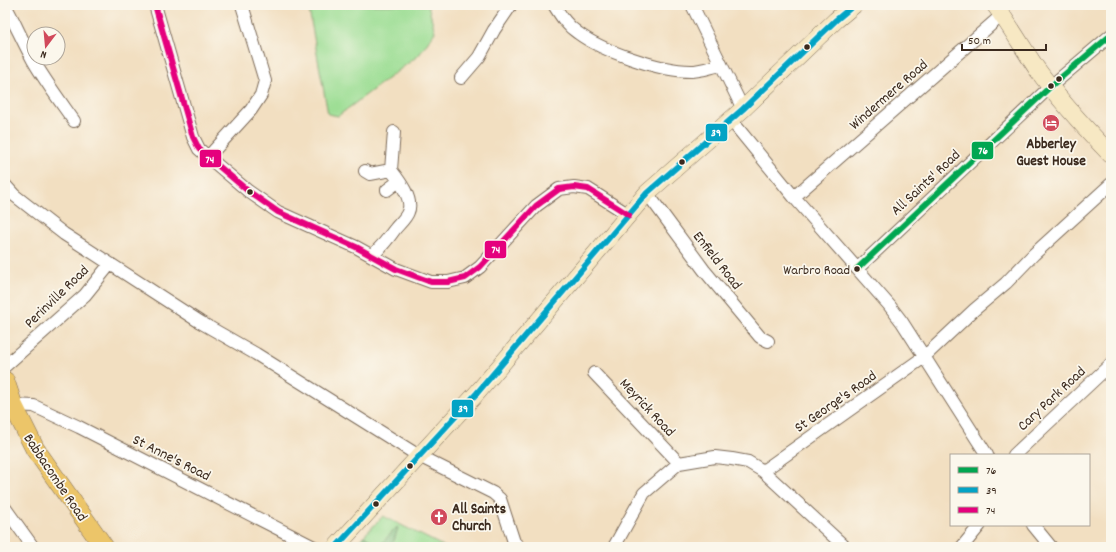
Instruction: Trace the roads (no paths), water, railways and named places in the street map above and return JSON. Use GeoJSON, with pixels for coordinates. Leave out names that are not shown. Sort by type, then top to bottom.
{"type":"FeatureCollection","features":[{"type":"Feature","properties":{"kind":"main road","name":"Babbacombe Road"},"geometry":{"type":"LineString","coordinates":[[5,381],[11,409],[35,450],[104,547]]}},
{"type":"Feature","properties":{"kind":"street"},"geometry":{"type":"LineString","coordinates":[[5,5],[19,30],[32,59],[74,121]]}},
{"type":"Feature","properties":{"kind":"street"},"geometry":{"type":"LineString","coordinates":[[155,5],[192,137],[199,149],[248,192],[278,212],[373,255],[396,268],[431,282],[448,282],[465,278],[480,266],[536,206],[559,189],[574,187],[588,189],[629,215]]}},
{"type":"Feature","properties":{"kind":"street"},"geometry":{"type":"LineString","coordinates":[[208,157],[251,110],[261,95],[265,81],[242,5]]}},
{"type":"Feature","properties":{"kind":"street"},"geometry":{"type":"LineString","coordinates":[[462,78],[479,57],[494,30],[511,5]]}},
{"type":"Feature","properties":{"kind":"street"},"geometry":{"type":"LineString","coordinates":[[554,5],[565,22],[577,33],[594,43],[631,59],[672,69],[692,71],[721,65]]}},
{"type":"Feature","properties":{"kind":"street"},"geometry":{"type":"LineString","coordinates":[[692,5],[744,109]]}},
{"type":"Feature","properties":{"kind":"street"},"geometry":{"type":"LineString","coordinates":[[336,547],[482,388],[647,193],[744,109],[836,20],[854,5]]}},
{"type":"Feature","properties":{"kind":"street"},"geometry":{"type":"LineString","coordinates":[[999,10],[1037,69],[1050,86],[1111,156]]}},
{"type":"Feature","properties":{"kind":"street","name":"Windermere Road"},"geometry":{"type":"LineString","coordinates":[[794,197],[999,10]]}},
{"type":"Feature","properties":{"kind":"street","name":"All Saints' Road"},"geometry":{"type":"LineString","coordinates":[[857,269],[1050,86],[1111,35]]}},
{"type":"Feature","properties":{"kind":"street"},"geometry":{"type":"LineString","coordinates":[[731,120],[794,197],[889,305],[986,454]]}},
{"type":"Feature","properties":{"kind":"street"},"geometry":{"type":"LineString","coordinates":[[373,255],[382,247],[409,211],[409,202],[406,192],[391,170],[394,132]]}},
{"type":"Feature","properties":{"kind":"street"},"geometry":{"type":"LineString","coordinates":[[365,171],[370,174],[391,170]]}},
{"type":"Feature","properties":{"kind":"street"},"geometry":{"type":"LineString","coordinates":[[388,190],[399,181]]}},
{"type":"Feature","properties":{"kind":"street","name":"St George's Road"},"geometry":{"type":"LineString","coordinates":[[763,471],[924,357],[974,310],[1006,283],[1034,254],[1111,184]]}},
{"type":"Feature","properties":{"kind":"street","name":"Perinville Road"},"geometry":{"type":"LineString","coordinates":[[5,185],[14,195],[64,234],[200,322],[296,378],[419,456],[493,493],[500,499],[514,542],[519,547]]}},
{"type":"Feature","properties":{"kind":"street","name":"Enfield Road"},"geometry":{"type":"LineString","coordinates":[[647,193],[704,270],[760,337],[768,341]]}},
{"type":"Feature","properties":{"kind":"street","name":"Perinville Road"},"geometry":{"type":"LineString","coordinates":[[5,366],[85,295],[110,264]]}},
{"type":"Feature","properties":{"kind":"street","name":"Cary Park Road"},"geometry":{"type":"LineString","coordinates":[[1015,454],[1111,364]]}},
{"type":"Feature","properties":{"kind":"street","name":"Meyrick Road"},"geometry":{"type":"LineString","coordinates":[[594,372],[679,463]]}},
{"type":"Feature","properties":{"kind":"street","name":"St Anne's Road"},"geometry":{"type":"LineString","coordinates":[[11,409],[34,406],[79,427],[314,547]]}},
{"type":"Feature","properties":{"kind":"street"},"geometry":{"type":"LineString","coordinates":[[614,547],[644,493],[679,463],[715,457],[748,462],[763,471],[845,547]]}},
{"type":"Feature","properties":{"kind":"street"},"geometry":{"type":"LineString","coordinates":[[5,508],[33,547]]}},
{"type":"Feature","properties":{"kind":"street"},"geometry":{"type":"LineString","coordinates":[[962,547],[979,526]]}},
{"type":"Feature","properties":{"kind":"street"},"geometry":{"type":"LineString","coordinates":[[1034,526],[1051,547]]}},
{"type":"Feature","properties":{"kind":"place","name":"Abberley Guest House"},"geometry":{"type":"Point","coordinates":[1051,123]}},
{"type":"Feature","properties":{"kind":"place","name":"Warbro Road"},"geometry":{"type":"Point","coordinates":[857,269]}},
{"type":"Feature","properties":{"kind":"place","name":"All Saints Church"},"geometry":{"type":"Point","coordinates":[439,517]}}]}
